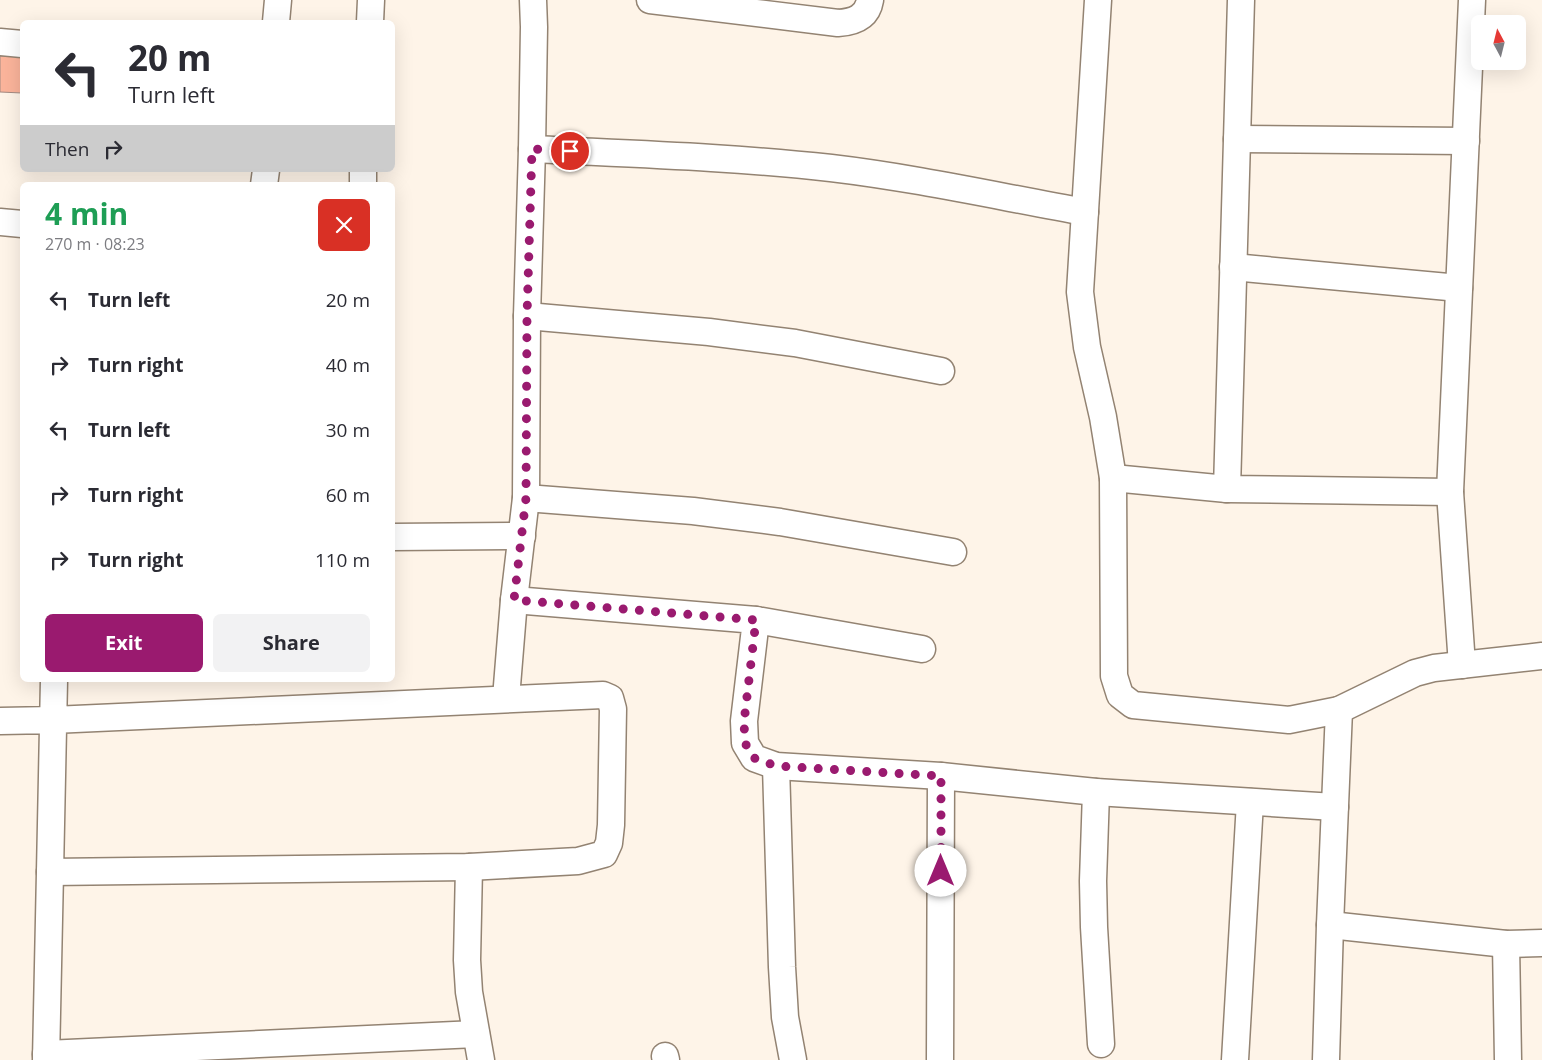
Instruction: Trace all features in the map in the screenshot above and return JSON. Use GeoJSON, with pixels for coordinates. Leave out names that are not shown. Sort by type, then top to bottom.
{"type":"FeatureCollection","features":[{"type":"Feature","properties":{"kind":"street"},"geometry":{"type":"LineString","coordinates":[[276,20],[278,0]]}},
{"type":"Feature","properties":{"kind":"street"},"geometry":{"type":"LineString","coordinates":[[370,20],[371,0]]}},
{"type":"Feature","properties":{"kind":"street"},"geometry":{"type":"LineString","coordinates":[[506,698],[514,600],[526,498],[527,316],[532,149],[533,0]]}},
{"type":"Feature","properties":{"kind":"street"},"geometry":{"type":"LineString","coordinates":[[650,0],[838,23],[852,22],[864,16],[870,0]]}},
{"type":"Feature","properties":{"kind":"street"},"geometry":{"type":"LineString","coordinates":[[1098,0],[1080,292],[1087,347],[1103,417],[1113,478],[1114,676],[1120,695],[1133,705],[1289,720],[1339,710],[1414,672],[1542,656]]}},
{"type":"Feature","properties":{"kind":"street"},"geometry":{"type":"LineString","coordinates":[[1227,489],[1240,0]]}},
{"type":"Feature","properties":{"kind":"street"},"geometry":{"type":"LineString","coordinates":[[1462,665],[1450,492],[1472,0]]}},
{"type":"Feature","properties":{"kind":"street"},"geometry":{"type":"LineString","coordinates":[[0,42],[20,44]]}},
{"type":"Feature","properties":{"kind":"street"},"geometry":{"type":"LineString","coordinates":[[1237,139],[1466,141]]}},
{"type":"Feature","properties":{"kind":"street"},"geometry":{"type":"LineString","coordinates":[[532,149],[743,160],[832,168],[1085,212]]}},
{"type":"Feature","properties":{"kind":"street"},"geometry":{"type":"LineString","coordinates":[[0,222],[20,224]]}},
{"type":"Feature","properties":{"kind":"street"},"geometry":{"type":"LineString","coordinates":[[1233,267],[1459,288]]}},
{"type":"Feature","properties":{"kind":"street"},"geometry":{"type":"LineString","coordinates":[[527,316],[709,332],[795,343],[941,371]]}},
{"type":"Feature","properties":{"kind":"street"},"geometry":{"type":"LineString","coordinates":[[1113,478],[1227,489],[1450,492]]}},
{"type":"Feature","properties":{"kind":"street"},"geometry":{"type":"LineString","coordinates":[[526,498],[693,511],[780,522],[953,552]]}},
{"type":"Feature","properties":{"kind":"street"},"geometry":{"type":"LineString","coordinates":[[395,537],[522,536]]}},
{"type":"Feature","properties":{"kind":"street"},"geometry":{"type":"LineString","coordinates":[[514,600],[756,620],[922,649]]}},
{"type":"Feature","properties":{"kind":"street"},"geometry":{"type":"LineString","coordinates":[[756,620],[744,722],[745,743],[754,758],[776,766],[941,776],[1096,792],[1335,807]]}},
{"type":"Feature","properties":{"kind":"street"},"geometry":{"type":"LineString","coordinates":[[54,682],[46,1057],[476,1034]]}},
{"type":"Feature","properties":{"kind":"street"},"geometry":{"type":"LineString","coordinates":[[0,720],[53,720],[591,694],[603,694],[610,698],[613,709],[611,824],[609,843],[604,854],[578,861],[469,867],[50,872]]}},
{"type":"Feature","properties":{"kind":"street"},"geometry":{"type":"LineString","coordinates":[[1326,1060],[1339,710]]}},
{"type":"Feature","properties":{"kind":"street"},"geometry":{"type":"LineString","coordinates":[[776,766],[782,967],[786,1017],[793,1060]]}},
{"type":"Feature","properties":{"kind":"street"},"geometry":{"type":"LineString","coordinates":[[940,1060],[941,776]]}},
{"type":"Feature","properties":{"kind":"street"},"geometry":{"type":"LineString","coordinates":[[1096,792],[1093,881],[1101,1044]]}},
{"type":"Feature","properties":{"kind":"street"},"geometry":{"type":"LineString","coordinates":[[1235,1060],[1250,802]]}},
{"type":"Feature","properties":{"kind":"street"},"geometry":{"type":"LineString","coordinates":[[469,867],[467,960],[469,992],[481,1060]]}},
{"type":"Feature","properties":{"kind":"street"},"geometry":{"type":"LineString","coordinates":[[1330,926],[1506,944],[1542,944]]}},
{"type":"Feature","properties":{"kind":"street"},"geometry":{"type":"LineString","coordinates":[[1506,944],[1508,1060]]}},
{"type":"Feature","properties":{"kind":"building"},"geometry":{"type":"Polygon","coordinates":[[[0,56],[20,56],[20,93],[0,92],[0,56]]]}},
{"type":"Feature","properties":{"kind":"route"},"geometry":{"type":"LineString","coordinates":[[570,151],[532,149],[527,316],[526,498],[514,600],[756,620],[744,722],[745,743],[754,758],[776,766],[941,776],[941,871]]}}]}
